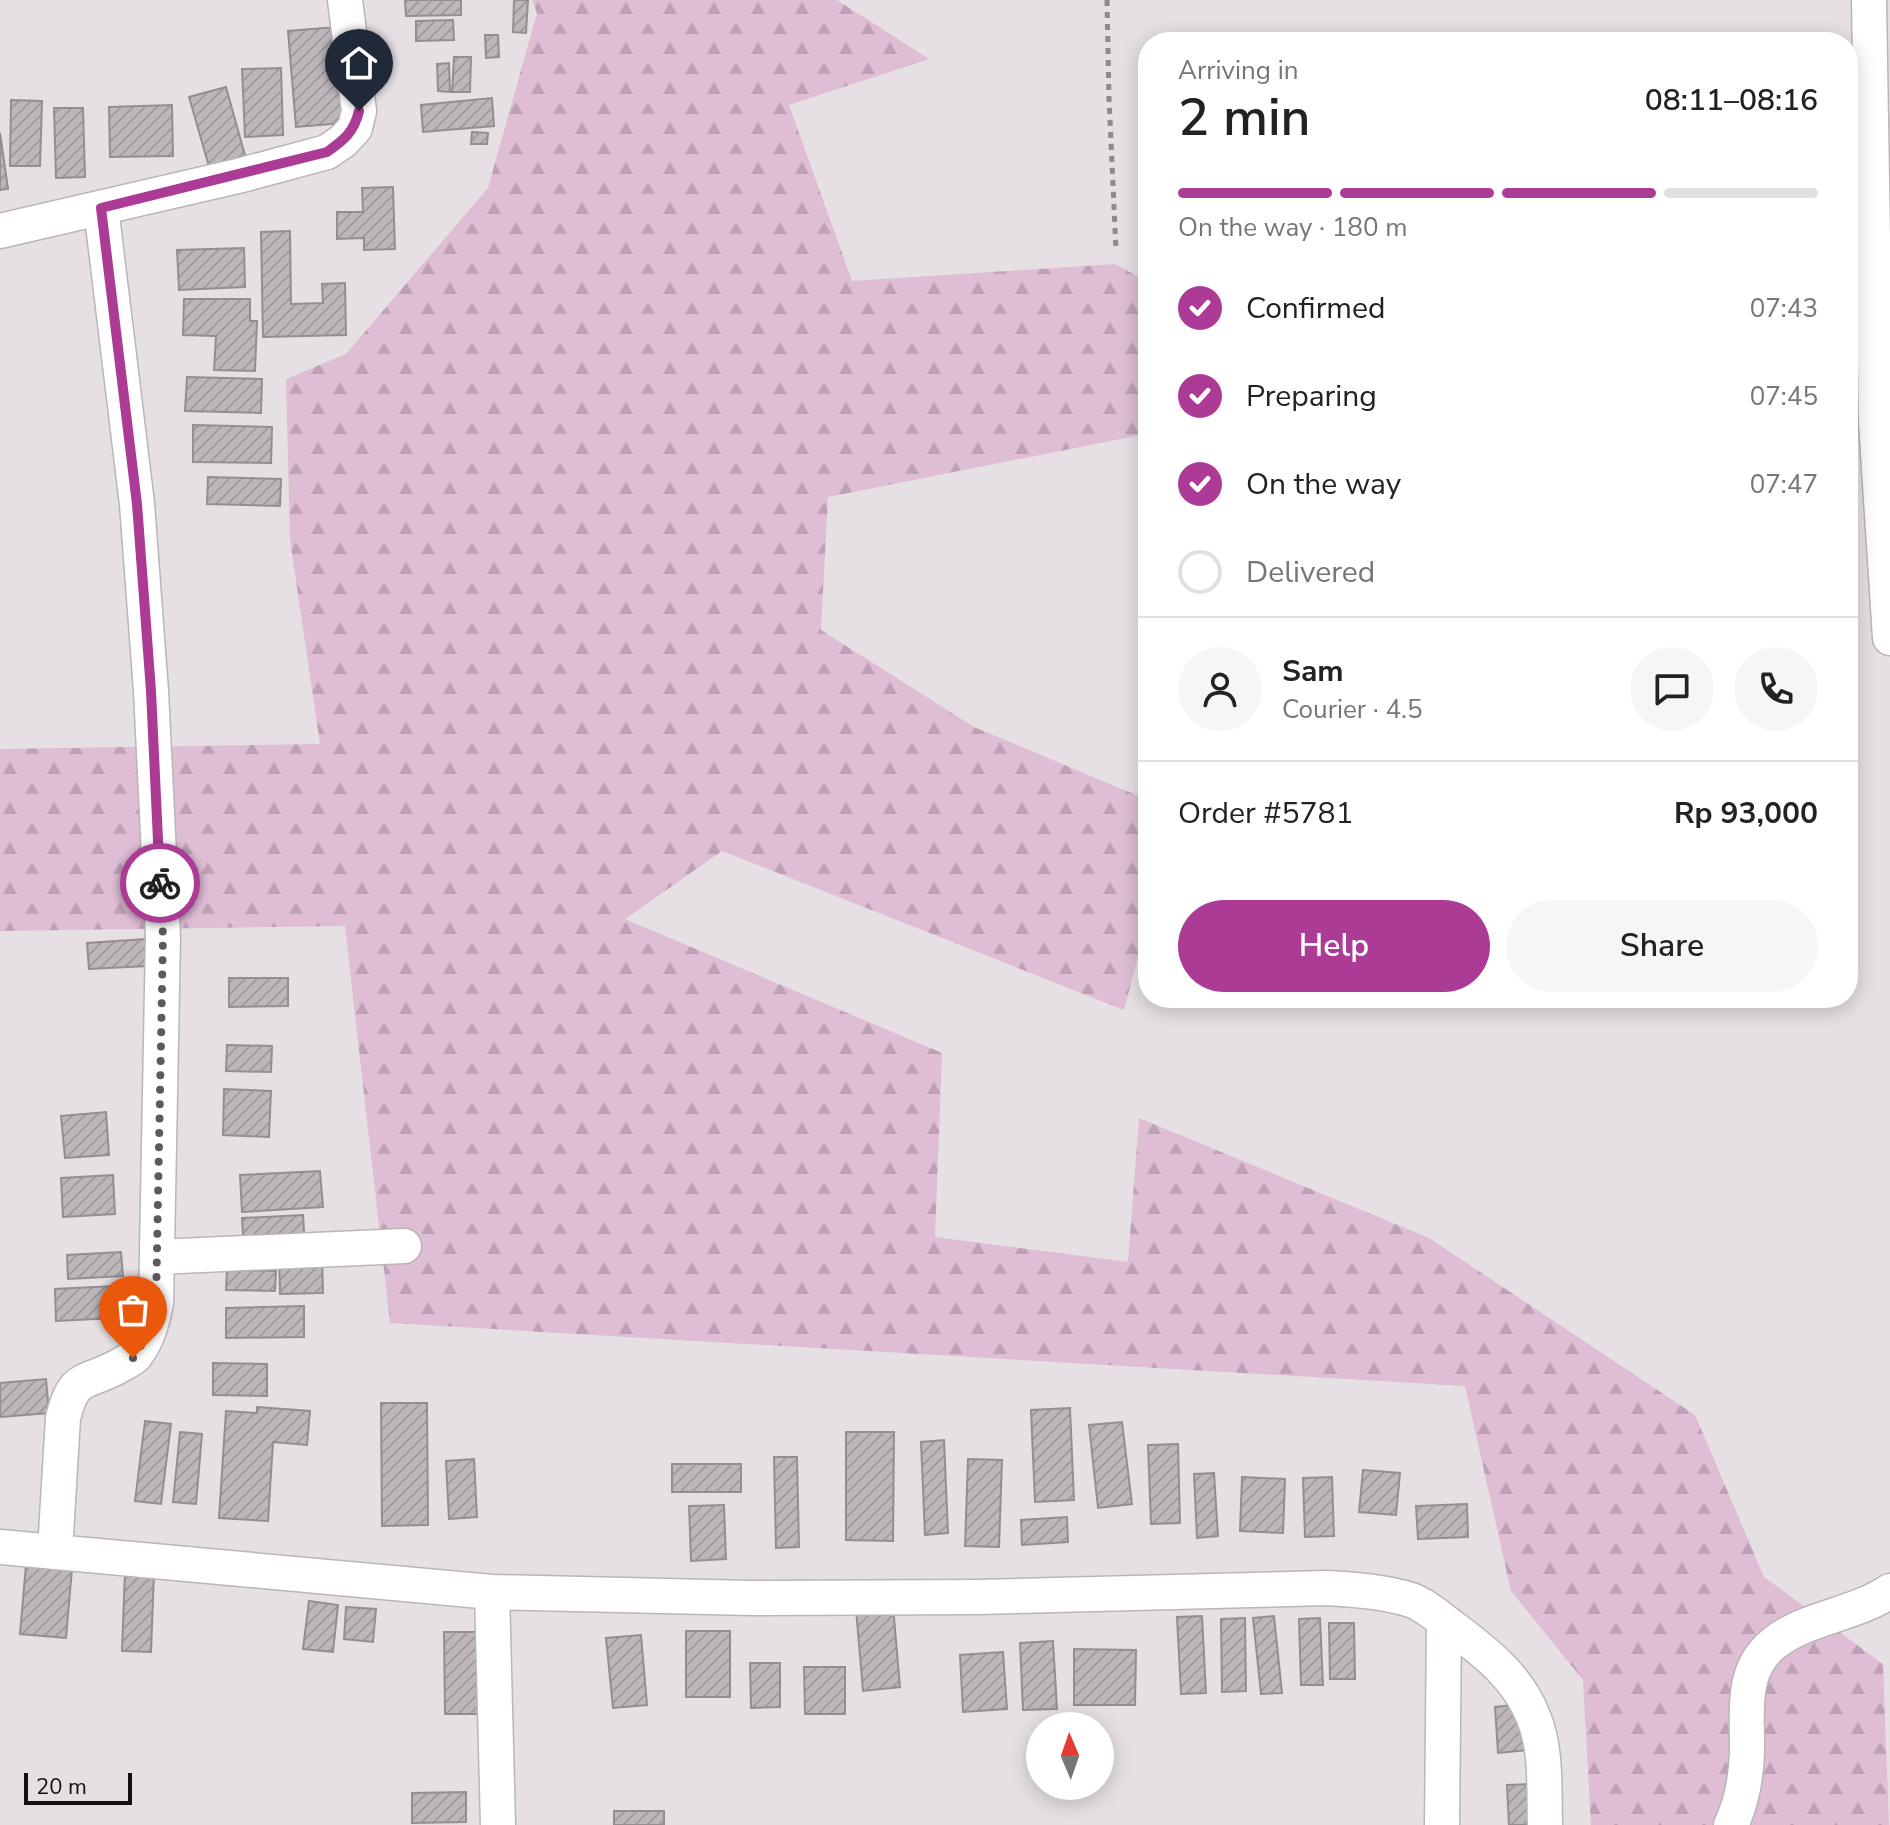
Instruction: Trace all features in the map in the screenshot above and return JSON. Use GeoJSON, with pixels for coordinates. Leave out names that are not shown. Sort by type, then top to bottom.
{"type":"FeatureCollection","features":[{"type":"Feature","properties":{"kind":"street"},"geometry":{"type":"LineString","coordinates":[[0,231],[327,152],[355,128],[359,111],[345,0]]}},
{"type":"Feature","properties":{"kind":"street"},"geometry":{"type":"LineString","coordinates":[[1869,0],[1876,422],[1890,638]]}},
{"type":"Feature","properties":{"kind":"street"},"geometry":{"type":"LineString","coordinates":[[55,1551],[63,1418],[68,1397],[81,1380],[112,1370],[133,1358],[148,1334],[156,1303],[163,936],[151,691],[137,504],[101,208]]}},
{"type":"Feature","properties":{"kind":"street"},"geometry":{"type":"LineString","coordinates":[[157,1257],[404,1246]]}},
{"type":"Feature","properties":{"kind":"street"},"geometry":{"type":"LineString","coordinates":[[0,1547],[492,1592],[751,1598],[978,1597],[1326,1588],[1375,1591],[1414,1601],[1444,1621],[1496,1661],[1522,1692],[1535,1719],[1541,1748],[1545,1825]]}},
{"type":"Feature","properties":{"kind":"street"},"geometry":{"type":"LineString","coordinates":[[1731,1825],[1739,1809],[1745,1779],[1745,1706],[1756,1664],[1772,1645],[1795,1631],[1890,1591]]}},
{"type":"Feature","properties":{"kind":"street"},"geometry":{"type":"LineString","coordinates":[[492,1592],[498,1825]]}},
{"type":"Feature","properties":{"kind":"street"},"geometry":{"type":"LineString","coordinates":[[1442,1825],[1444,1621]]}},
{"type":"Feature","properties":{"kind":"path"},"geometry":{"type":"LineString","coordinates":[[1107,0],[1116,250]]}},
{"type":"Feature","properties":{"kind":"green space"},"geometry":{"type":"Polygon","coordinates":[[[532,0],[837,0],[929,59],[789,105],[852,281],[1115,264],[1138,277],[1138,436],[828,497],[821,630],[974,727],[1138,796],[1138,956],[1124,1010],[722,851],[625,919],[942,1053],[935,1237],[1128,1262],[1139,1118],[1429,1238],[1695,1415],[1764,1577],[1883,1664],[1889,1825],[1591,1825],[1583,1680],[1511,1591],[1465,1386],[390,1323],[345,926],[0,931],[0,749],[320,744],[290,540],[286,379],[346,354],[488,188],[537,13],[532,0]]]}},
{"type":"Feature","properties":{"kind":"building"},"geometry":{"type":"Polygon","coordinates":[[[405,0],[461,0],[461,15],[406,16],[405,0]]]}},
{"type":"Feature","properties":{"kind":"building"},"geometry":{"type":"Polygon","coordinates":[[[514,0],[528,0],[526,33],[513,32],[514,0]]]}},
{"type":"Feature","properties":{"kind":"building"},"geometry":{"type":"Polygon","coordinates":[[[453,20],[454,40],[416,41],[416,21],[453,20]]]}},
{"type":"Feature","properties":{"kind":"building"},"geometry":{"type":"Polygon","coordinates":[[[336,27],[343,123],[296,127],[288,31],[336,27]]]}},
{"type":"Feature","properties":{"kind":"building"},"geometry":{"type":"Polygon","coordinates":[[[485,35],[498,35],[499,57],[486,58],[485,35]]]}},
{"type":"Feature","properties":{"kind":"building"},"geometry":{"type":"Polygon","coordinates":[[[454,57],[471,57],[470,92],[452,92],[454,57]]]}},
{"type":"Feature","properties":{"kind":"building"},"geometry":{"type":"Polygon","coordinates":[[[449,63],[450,92],[438,91],[437,64],[449,63]]]}},
{"type":"Feature","properties":{"kind":"building"},"geometry":{"type":"Polygon","coordinates":[[[281,68],[283,135],[245,137],[242,69],[281,68]]]}},
{"type":"Feature","properties":{"kind":"building"},"geometry":{"type":"Polygon","coordinates":[[[226,87],[248,166],[212,177],[189,97],[226,87]]]}},
{"type":"Feature","properties":{"kind":"building"},"geometry":{"type":"Polygon","coordinates":[[[492,98],[494,126],[423,132],[421,105],[492,98]]]}},
{"type":"Feature","properties":{"kind":"building"},"geometry":{"type":"Polygon","coordinates":[[[11,100],[42,101],[40,166],[10,166],[11,100]]]}},
{"type":"Feature","properties":{"kind":"building"},"geometry":{"type":"Polygon","coordinates":[[[172,105],[173,156],[110,157],[109,107],[172,105]]]}},
{"type":"Feature","properties":{"kind":"building"},"geometry":{"type":"Polygon","coordinates":[[[54,108],[83,108],[85,177],[56,178],[54,108]]]}},
{"type":"Feature","properties":{"kind":"building"},"geometry":{"type":"Polygon","coordinates":[[[472,132],[488,133],[487,144],[471,144],[472,132]]]}},
{"type":"Feature","properties":{"kind":"building"},"geometry":{"type":"Polygon","coordinates":[[[0,133],[8,189],[0,190],[0,133]]]}},
{"type":"Feature","properties":{"kind":"building"},"geometry":{"type":"Polygon","coordinates":[[[393,187],[395,249],[364,250],[364,238],[337,239],[337,212],[363,212],[362,188],[393,187]]]}},
{"type":"Feature","properties":{"kind":"building"},"geometry":{"type":"Polygon","coordinates":[[[290,231],[291,304],[323,303],[322,284],[345,283],[346,335],[263,337],[261,232],[290,231]]]}},
{"type":"Feature","properties":{"kind":"building"},"geometry":{"type":"Polygon","coordinates":[[[244,248],[245,287],[179,290],[177,250],[244,248]]]}},
{"type":"Feature","properties":{"kind":"building"},"geometry":{"type":"Polygon","coordinates":[[[184,299],[250,299],[250,321],[257,321],[255,371],[214,370],[216,336],[183,335],[184,299]]]}},
{"type":"Feature","properties":{"kind":"building"},"geometry":{"type":"Polygon","coordinates":[[[187,377],[262,379],[261,413],[185,411],[187,377]]]}},
{"type":"Feature","properties":{"kind":"building"},"geometry":{"type":"Polygon","coordinates":[[[193,425],[272,427],[271,463],[193,462],[193,425]]]}},
{"type":"Feature","properties":{"kind":"building"},"geometry":{"type":"Polygon","coordinates":[[[208,477],[281,479],[280,506],[207,504],[208,477]]]}},
{"type":"Feature","properties":{"kind":"building"},"geometry":{"type":"Polygon","coordinates":[[[146,939],[147,966],[89,969],[87,943],[146,939]]]}},
{"type":"Feature","properties":{"kind":"building"},"geometry":{"type":"Polygon","coordinates":[[[229,978],[288,978],[288,1006],[229,1007],[229,978]]]}},
{"type":"Feature","properties":{"kind":"building"},"geometry":{"type":"Polygon","coordinates":[[[227,1045],[272,1046],[271,1072],[226,1071],[227,1045]]]}},
{"type":"Feature","properties":{"kind":"building"},"geometry":{"type":"Polygon","coordinates":[[[224,1089],[271,1091],[269,1137],[223,1135],[224,1089]]]}},
{"type":"Feature","properties":{"kind":"building"},"geometry":{"type":"Polygon","coordinates":[[[106,1112],[109,1155],[65,1158],[61,1116],[106,1112]]]}},
{"type":"Feature","properties":{"kind":"building"},"geometry":{"type":"Polygon","coordinates":[[[320,1171],[323,1207],[242,1212],[240,1175],[320,1171]]]}},
{"type":"Feature","properties":{"kind":"building"},"geometry":{"type":"Polygon","coordinates":[[[113,1175],[115,1214],[63,1217],[61,1178],[113,1175]]]}},
{"type":"Feature","properties":{"kind":"building"},"geometry":{"type":"Polygon","coordinates":[[[303,1215],[305,1247],[244,1251],[242,1218],[303,1215]]]}},
{"type":"Feature","properties":{"kind":"building"},"geometry":{"type":"Polygon","coordinates":[[[322,1251],[323,1293],[280,1294],[279,1253],[322,1251]]]}},
{"type":"Feature","properties":{"kind":"building"},"geometry":{"type":"Polygon","coordinates":[[[121,1252],[123,1276],[68,1279],[67,1255],[121,1252]]]}},
{"type":"Feature","properties":{"kind":"building"},"geometry":{"type":"Polygon","coordinates":[[[227,1270],[276,1271],[275,1291],[226,1290],[227,1270]]]}},
{"type":"Feature","properties":{"kind":"building"},"geometry":{"type":"Polygon","coordinates":[[[115,1286],[116,1318],[56,1321],[55,1289],[115,1286]]]}},
{"type":"Feature","properties":{"kind":"building"},"geometry":{"type":"Polygon","coordinates":[[[304,1306],[304,1337],[226,1338],[226,1308],[304,1306]]]}},
{"type":"Feature","properties":{"kind":"building"},"geometry":{"type":"Polygon","coordinates":[[[213,1363],[267,1364],[267,1396],[213,1395],[213,1363]]]}},
{"type":"Feature","properties":{"kind":"building"},"geometry":{"type":"Polygon","coordinates":[[[46,1379],[49,1413],[0,1417],[0,1383],[46,1379]]]}},
{"type":"Feature","properties":{"kind":"building"},"geometry":{"type":"Polygon","coordinates":[[[381,1403],[427,1403],[428,1525],[382,1526],[381,1403]]]}},
{"type":"Feature","properties":{"kind":"building"},"geometry":{"type":"Polygon","coordinates":[[[257,1407],[310,1411],[307,1445],[273,1442],[268,1521],[219,1518],[226,1411],[257,1413],[257,1407]]]}},
{"type":"Feature","properties":{"kind":"building"},"geometry":{"type":"Polygon","coordinates":[[[1070,1408],[1074,1500],[1035,1502],[1031,1410],[1070,1408]]]}},
{"type":"Feature","properties":{"kind":"building"},"geometry":{"type":"Polygon","coordinates":[[[145,1421],[171,1424],[161,1504],[135,1501],[145,1421]]]}},
{"type":"Feature","properties":{"kind":"building"},"geometry":{"type":"Polygon","coordinates":[[[1122,1422],[1132,1504],[1098,1508],[1089,1425],[1122,1422]]]}},
{"type":"Feature","properties":{"kind":"building"},"geometry":{"type":"Polygon","coordinates":[[[180,1432],[202,1434],[196,1504],[173,1502],[180,1432]]]}},
{"type":"Feature","properties":{"kind":"building"},"geometry":{"type":"Polygon","coordinates":[[[846,1432],[894,1432],[893,1541],[846,1540],[846,1432]]]}},
{"type":"Feature","properties":{"kind":"building"},"geometry":{"type":"Polygon","coordinates":[[[944,1440],[948,1533],[925,1535],[921,1442],[944,1440]]]}},
{"type":"Feature","properties":{"kind":"building"},"geometry":{"type":"Polygon","coordinates":[[[1178,1444],[1180,1523],[1151,1524],[1148,1445],[1178,1444]]]}},
{"type":"Feature","properties":{"kind":"building"},"geometry":{"type":"Polygon","coordinates":[[[774,1457],[797,1457],[799,1547],[776,1548],[774,1457]]]}},
{"type":"Feature","properties":{"kind":"building"},"geometry":{"type":"Polygon","coordinates":[[[474,1459],[477,1517],[449,1519],[446,1461],[474,1459]]]}},
{"type":"Feature","properties":{"kind":"building"},"geometry":{"type":"Polygon","coordinates":[[[968,1459],[1002,1460],[999,1547],[965,1546],[968,1459]]]}},
{"type":"Feature","properties":{"kind":"building"},"geometry":{"type":"Polygon","coordinates":[[[672,1464],[741,1464],[741,1492],[672,1492],[672,1464]]]}},
{"type":"Feature","properties":{"kind":"building"},"geometry":{"type":"Polygon","coordinates":[[[1363,1470],[1400,1473],[1396,1515],[1359,1512],[1363,1470]]]}},
{"type":"Feature","properties":{"kind":"building"},"geometry":{"type":"Polygon","coordinates":[[[1214,1473],[1218,1536],[1197,1538],[1194,1474],[1214,1473]]]}},
{"type":"Feature","properties":{"kind":"building"},"geometry":{"type":"Polygon","coordinates":[[[1242,1477],[1285,1479],[1283,1533],[1240,1531],[1242,1477]]]}},
{"type":"Feature","properties":{"kind":"building"},"geometry":{"type":"Polygon","coordinates":[[[1332,1477],[1334,1536],[1305,1537],[1303,1478],[1332,1477]]]}},
{"type":"Feature","properties":{"kind":"building"},"geometry":{"type":"Polygon","coordinates":[[[1467,1504],[1468,1537],[1418,1539],[1416,1506],[1467,1504]]]}},
{"type":"Feature","properties":{"kind":"building"},"geometry":{"type":"Polygon","coordinates":[[[724,1505],[726,1559],[691,1561],[689,1506],[724,1505]]]}},
{"type":"Feature","properties":{"kind":"building"},"geometry":{"type":"Polygon","coordinates":[[[1067,1517],[1068,1542],[1022,1545],[1021,1520],[1067,1517]]]}},
{"type":"Feature","properties":{"kind":"building"},"geometry":{"type":"Polygon","coordinates":[[[26,1565],[72,1569],[66,1638],[20,1634],[26,1565]]]}},
{"type":"Feature","properties":{"kind":"building"},"geometry":{"type":"Polygon","coordinates":[[[125,1571],[154,1572],[151,1652],[122,1651],[125,1571]]]}},
{"type":"Feature","properties":{"kind":"building"},"geometry":{"type":"Polygon","coordinates":[[[309,1601],[338,1605],[333,1652],[303,1649],[309,1601]]]}},
{"type":"Feature","properties":{"kind":"building"},"geometry":{"type":"Polygon","coordinates":[[[893,1606],[900,1687],[863,1691],[856,1609],[893,1606]]]}},
{"type":"Feature","properties":{"kind":"building"},"geometry":{"type":"Polygon","coordinates":[[[346,1607],[376,1609],[373,1642],[344,1639],[346,1607]]]}},
{"type":"Feature","properties":{"kind":"building"},"geometry":{"type":"Polygon","coordinates":[[[1202,1616],[1206,1693],[1181,1694],[1177,1617],[1202,1616]]]}},
{"type":"Feature","properties":{"kind":"building"},"geometry":{"type":"Polygon","coordinates":[[[1274,1616],[1282,1693],[1261,1694],[1253,1618],[1274,1616]]]}},
{"type":"Feature","properties":{"kind":"building"},"geometry":{"type":"Polygon","coordinates":[[[1245,1618],[1246,1691],[1222,1692],[1221,1619],[1245,1618]]]}},
{"type":"Feature","properties":{"kind":"building"},"geometry":{"type":"Polygon","coordinates":[[[1320,1618],[1323,1685],[1301,1685],[1299,1619],[1320,1618]]]}},
{"type":"Feature","properties":{"kind":"building"},"geometry":{"type":"Polygon","coordinates":[[[1329,1623],[1354,1623],[1355,1679],[1330,1679],[1329,1623]]]}},
{"type":"Feature","properties":{"kind":"building"},"geometry":{"type":"Polygon","coordinates":[[[686,1631],[730,1631],[730,1697],[686,1697],[686,1631]]]}},
{"type":"Feature","properties":{"kind":"building"},"geometry":{"type":"Polygon","coordinates":[[[444,1632],[480,1632],[480,1714],[445,1714],[444,1632]]]}},
{"type":"Feature","properties":{"kind":"building"},"geometry":{"type":"Polygon","coordinates":[[[641,1635],[647,1705],[613,1708],[606,1638],[641,1635]]]}},
{"type":"Feature","properties":{"kind":"building"},"geometry":{"type":"Polygon","coordinates":[[[1053,1641],[1057,1709],[1023,1710],[1020,1643],[1053,1641]]]}},
{"type":"Feature","properties":{"kind":"building"},"geometry":{"type":"Polygon","coordinates":[[[1074,1649],[1136,1650],[1135,1705],[1074,1705],[1074,1649]]]}},
{"type":"Feature","properties":{"kind":"building"},"geometry":{"type":"Polygon","coordinates":[[[1003,1652],[1007,1709],[963,1712],[960,1655],[1003,1652]]]}},
{"type":"Feature","properties":{"kind":"building"},"geometry":{"type":"Polygon","coordinates":[[[750,1663],[780,1663],[780,1707],[751,1708],[750,1663]]]}},
{"type":"Feature","properties":{"kind":"building"},"geometry":{"type":"Polygon","coordinates":[[[804,1667],[845,1667],[845,1714],[805,1714],[804,1667]]]}},
{"type":"Feature","properties":{"kind":"building"},"geometry":{"type":"Polygon","coordinates":[[[1523,1704],[1528,1750],[1498,1753],[1495,1707],[1523,1704]]]}},
{"type":"Feature","properties":{"kind":"building"},"geometry":{"type":"Polygon","coordinates":[[[1532,1784],[1533,1825],[1509,1825],[1507,1785],[1532,1784]]]}},
{"type":"Feature","properties":{"kind":"building"},"geometry":{"type":"Polygon","coordinates":[[[466,1792],[466,1822],[412,1823],[412,1793],[466,1792]]]}},
{"type":"Feature","properties":{"kind":"building"},"geometry":{"type":"Polygon","coordinates":[[[614,1811],[664,1811],[664,1825],[614,1825],[614,1811]]]}},
{"type":"Feature","properties":{"kind":"way so far"},"geometry":{"type":"LineString","coordinates":[[133,1358],[148,1334],[156,1303],[163,936],[160,883]]}},
{"type":"Feature","properties":{"kind":"route"},"geometry":{"type":"LineString","coordinates":[[160,883],[151,691],[137,504],[101,208],[327,152],[355,128],[359,111]]}}]}
